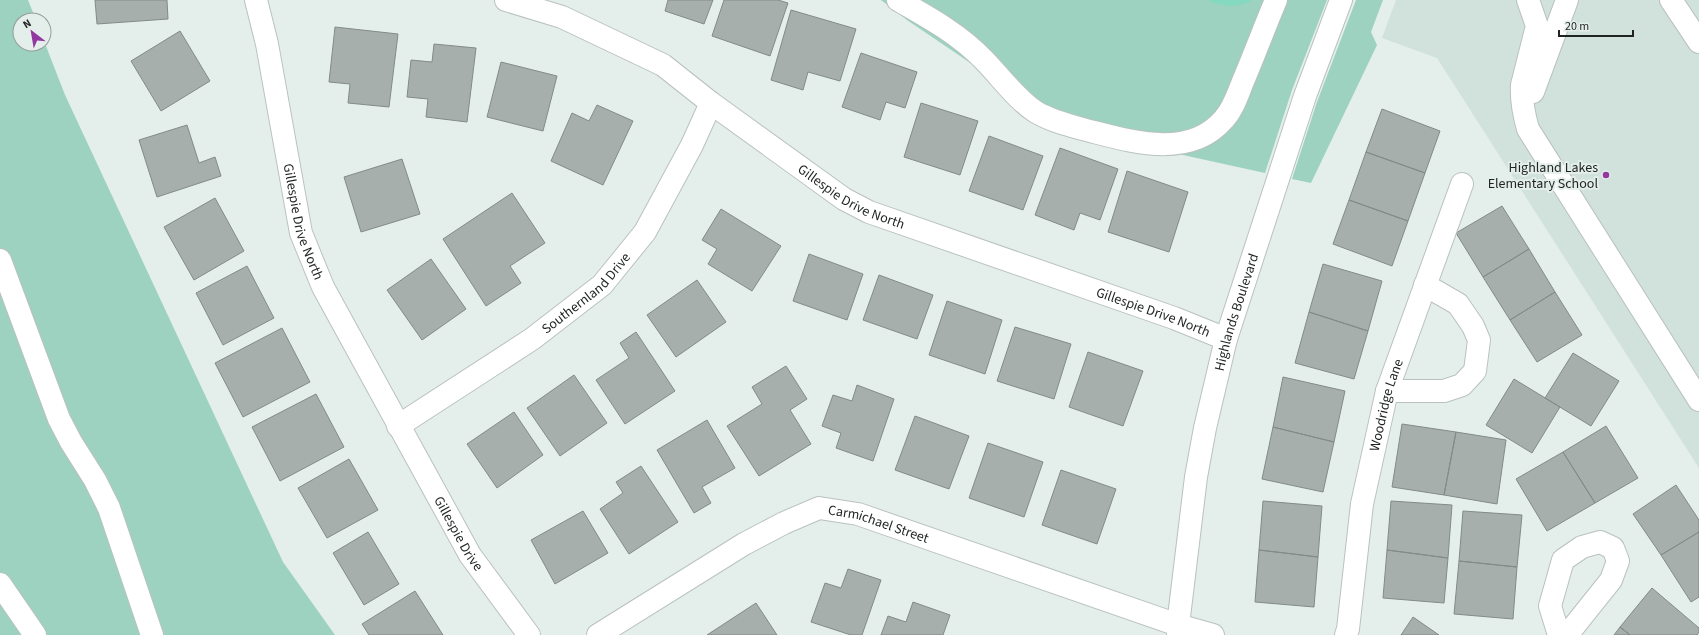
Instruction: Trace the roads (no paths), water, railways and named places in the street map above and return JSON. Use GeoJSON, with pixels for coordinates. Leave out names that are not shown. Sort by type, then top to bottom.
{"type":"FeatureCollection","features":[{"type":"Feature","properties":{"kind":"street","name":"Gillespie Drive North"},"geometry":{"type":"LineString","coordinates":[[256,0],[267,44],[301,233],[323,287],[398,426]]}},
{"type":"Feature","properties":{"kind":"street","name":"Gillespie Drive North"},"geometry":{"type":"LineString","coordinates":[[506,0],[562,17],[663,65],[711,103],[844,199],[869,212],[1174,318],[1226,339]]}},
{"type":"Feature","properties":{"kind":"street"},"geometry":{"type":"LineString","coordinates":[[898,0],[940,25],[970,47],[1012,90],[1035,111],[1047,118],[1130,141],[1170,145],[1195,139],[1206,134],[1215,128],[1231,110],[1276,0]]}},
{"type":"Feature","properties":{"kind":"street","name":"Highlands Boulevard"},"geometry":{"type":"LineString","coordinates":[[1182,632],[1196,477],[1205,428],[1226,339],[1305,96],[1341,0]]}},
{"type":"Feature","properties":{"kind":"street"},"geometry":{"type":"LineString","coordinates":[[1528,0],[1537,26],[1522,85],[1525,118],[1528,130],[1696,387]]}},
{"type":"Feature","properties":{"kind":"street"},"geometry":{"type":"LineString","coordinates":[[1525,118],[1567,0]]}},
{"type":"Feature","properties":{"kind":"street"},"geometry":{"type":"LineString","coordinates":[[1671,0],[1699,42]]}},
{"type":"Feature","properties":{"kind":"street","name":"Southernland Drive"},"geometry":{"type":"LineString","coordinates":[[398,426],[532,339],[602,284],[646,232],[692,146],[711,103]]}},
{"type":"Feature","properties":{"kind":"street","name":"Woodridge Lane"},"geometry":{"type":"LineString","coordinates":[[1346,635],[1348,629],[1362,504],[1387,391],[1462,184]]}},
{"type":"Feature","properties":{"kind":"street"},"geometry":{"type":"LineString","coordinates":[[0,260],[59,419],[71,442],[95,480],[109,508],[152,635]]}},
{"type":"Feature","properties":{"kind":"street"},"geometry":{"type":"LineString","coordinates":[[1387,391],[1444,391],[1462,385],[1475,371],[1480,340],[1473,326],[1458,304],[1425,285]]}},
{"type":"Feature","properties":{"kind":"street","name":"Gillespie Drive"},"geometry":{"type":"LineString","coordinates":[[398,426],[470,555],[529,635]]}},
{"type":"Feature","properties":{"kind":"street","name":"Carmichael Street"},"geometry":{"type":"LineString","coordinates":[[598,635],[744,544],[784,523],[819,508],[858,514],[1182,632],[1214,635]]}},
{"type":"Feature","properties":{"kind":"street"},"geometry":{"type":"LineString","coordinates":[[1559,635],[1550,606],[1563,560],[1582,547],[1600,542],[1613,548],[1618,561],[1611,580],[1567,635]]}},
{"type":"Feature","properties":{"kind":"street"},"geometry":{"type":"LineString","coordinates":[[0,584],[34,635]]}},
{"type":"Feature","properties":{"kind":"place","name":"Highland Lakes Elementary School"},"geometry":{"type":"Point","coordinates":[1606,175]}}]}
